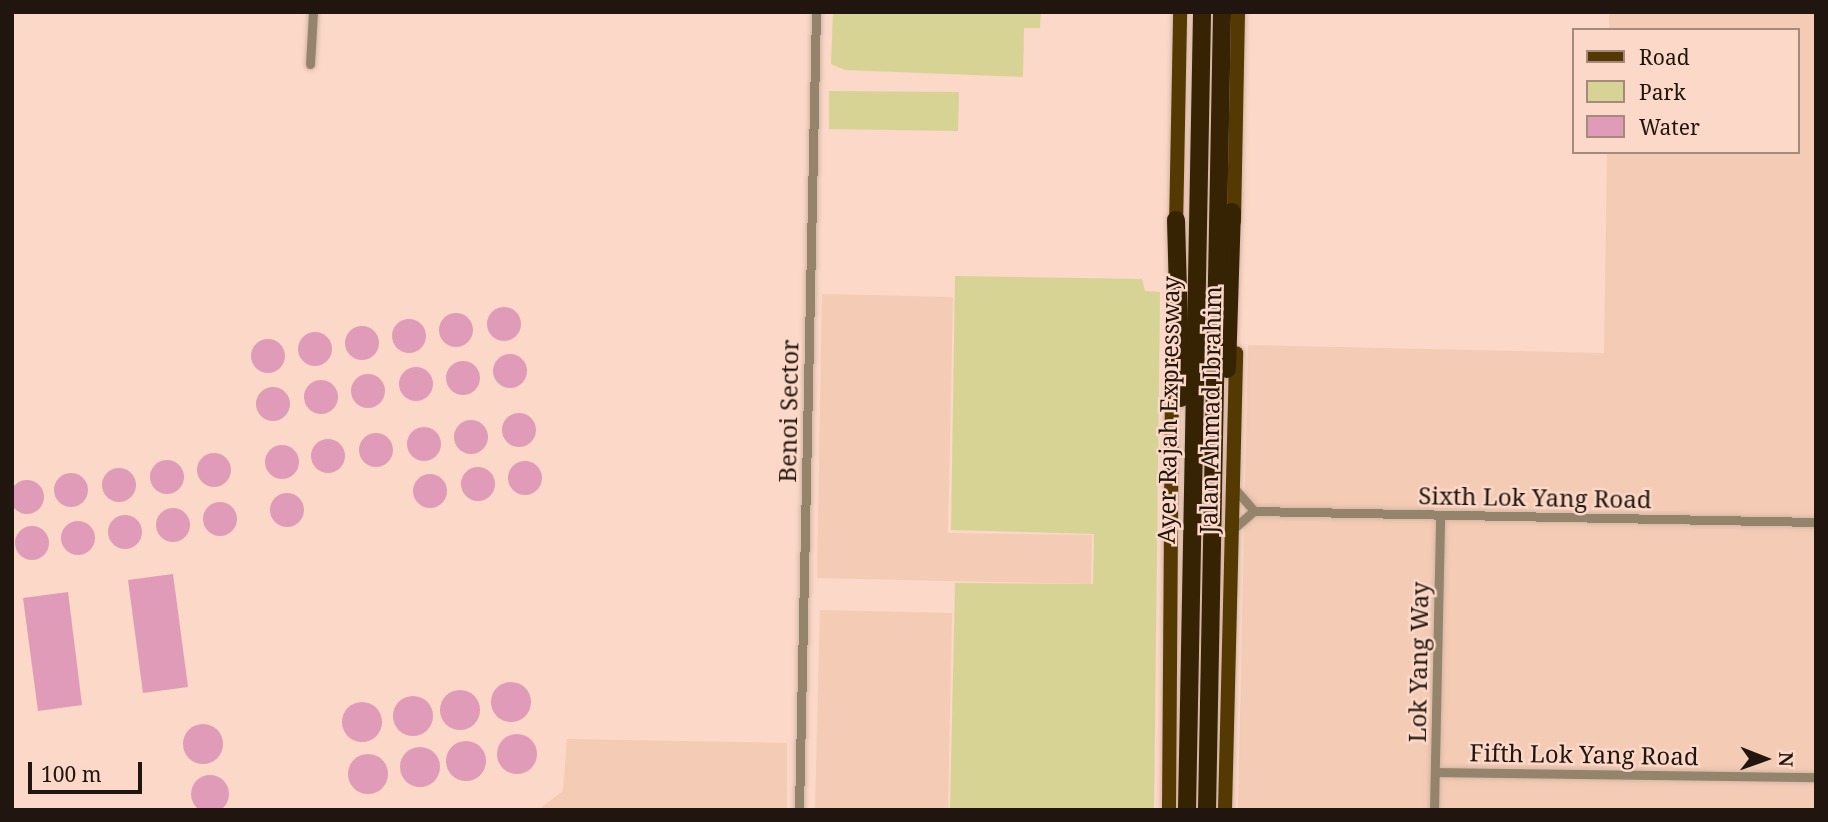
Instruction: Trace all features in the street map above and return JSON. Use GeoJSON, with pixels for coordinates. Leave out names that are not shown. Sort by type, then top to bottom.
{"type":"FeatureCollection","features":[{"type":"Feature","properties":{"kind":"highway","name":"Ayer Rajah Expressway"},"geometry":{"type":"LineString","coordinates":[[1187,810],[1191,456],[1202,12]]}},
{"type":"Feature","properties":{"kind":"highway","name":"Ayer Rajah Expressway"},"geometry":{"type":"LineString","coordinates":[[1207,810],[1222,12]]}},
{"type":"Feature","properties":{"kind":"highway"},"geometry":{"type":"LineString","coordinates":[[1212,550],[1232,212]]}},
{"type":"Feature","properties":{"kind":"highway"},"geometry":{"type":"LineString","coordinates":[[1176,220],[1181,395],[1191,456]]}},
{"type":"Feature","properties":{"kind":"main road","name":"Jalan Ahmad Ibrahim"},"geometry":{"type":"LineString","coordinates":[[1169,810],[1180,12]]}},
{"type":"Feature","properties":{"kind":"main road","name":"Jalan Ahmad Ibrahim"},"geometry":{"type":"LineString","coordinates":[[1225,810],[1232,481],[1232,212],[1238,12]]}},
{"type":"Feature","properties":{"kind":"street"},"geometry":{"type":"LineString","coordinates":[[310,64],[313,12]]}},
{"type":"Feature","properties":{"kind":"street","name":"Benoi Sector"},"geometry":{"type":"LineString","coordinates":[[799,810],[816,12]]}},
{"type":"Feature","properties":{"kind":"street"},"geometry":{"type":"LineString","coordinates":[[1229,537],[1237,521],[1254,511],[1232,481]]}},
{"type":"Feature","properties":{"kind":"street","name":"Sixth Lok Yang Road"},"geometry":{"type":"LineString","coordinates":[[1254,511],[1816,522]]}},
{"type":"Feature","properties":{"kind":"street","name":"Lok Yang Way"},"geometry":{"type":"LineString","coordinates":[[1434,810],[1440,515]]}},
{"type":"Feature","properties":{"kind":"street","name":"Fifth Lok Yang Road"},"geometry":{"type":"LineString","coordinates":[[1436,772],[1816,777]]}},
{"type":"Feature","properties":{"kind":"shaded area"},"geometry":{"type":"Polygon","coordinates":[[[1609,12],[1816,12],[1814,810],[1238,810],[1248,345],[1604,353],[1607,154],[1800,154],[1800,28],[1609,28],[1609,12]]]}},
{"type":"Feature","properties":{"kind":"shaded area"},"geometry":{"type":"Polygon","coordinates":[[[822,294],[953,297],[948,533],[1092,535],[1091,584],[817,578],[822,294]]]}},
{"type":"Feature","properties":{"kind":"shaded area"},"geometry":{"type":"Polygon","coordinates":[[[820,610],[952,613],[948,810],[815,810],[820,610]]]}},
{"type":"Feature","properties":{"kind":"shaded area"},"geometry":{"type":"Polygon","coordinates":[[[567,739],[787,743],[787,810],[538,810],[563,791],[567,739]]]}},
{"type":"Feature","properties":{"kind":"green space"},"geometry":{"type":"Polygon","coordinates":[[[833,12],[1041,12],[1040,28],[1024,28],[1023,77],[845,70],[831,64],[833,12]]]}},
{"type":"Feature","properties":{"kind":"green space"},"geometry":{"type":"Polygon","coordinates":[[[829,91],[959,92],[958,131],[829,129],[829,91]]]}},
{"type":"Feature","properties":{"kind":"green space"},"geometry":{"type":"Polygon","coordinates":[[[955,276],[1142,279],[1145,291],[1160,292],[1154,810],[950,810],[955,583],[1093,584],[1094,534],[951,530],[955,276]]]}},
{"type":"Feature","properties":{"kind":"water"},"geometry":{"type":"Polygon","coordinates":[[[504,307],[516,312],[521,324],[516,336],[504,341],[492,336],[487,324],[492,312],[504,307]]]}},
{"type":"Feature","properties":{"kind":"water"},"geometry":{"type":"Polygon","coordinates":[[[456,313],[468,318],[473,330],[468,342],[456,347],[444,342],[439,330],[444,318],[456,313]]]}},
{"type":"Feature","properties":{"kind":"water"},"geometry":{"type":"Polygon","coordinates":[[[409,319],[421,324],[426,336],[421,348],[409,353],[397,348],[392,336],[397,324],[409,319]]]}},
{"type":"Feature","properties":{"kind":"water"},"geometry":{"type":"Polygon","coordinates":[[[362,326],[374,331],[379,343],[374,355],[362,360],[350,355],[345,343],[350,331],[362,326]]]}},
{"type":"Feature","properties":{"kind":"water"},"geometry":{"type":"Polygon","coordinates":[[[315,332],[327,337],[332,349],[327,361],[315,366],[303,361],[298,349],[303,337],[315,332]]]}},
{"type":"Feature","properties":{"kind":"water"},"geometry":{"type":"Polygon","coordinates":[[[268,339],[280,344],[285,356],[280,368],[268,373],[256,368],[251,356],[256,344],[268,339]]]}},
{"type":"Feature","properties":{"kind":"water"},"geometry":{"type":"Polygon","coordinates":[[[510,354],[522,359],[527,371],[522,383],[510,388],[498,383],[493,371],[498,359],[510,354]]]}},
{"type":"Feature","properties":{"kind":"water"},"geometry":{"type":"Polygon","coordinates":[[[463,361],[475,366],[480,378],[475,390],[463,395],[451,390],[446,378],[451,366],[463,361]]]}},
{"type":"Feature","properties":{"kind":"water"},"geometry":{"type":"Polygon","coordinates":[[[416,367],[428,372],[433,384],[428,396],[416,401],[404,396],[399,384],[404,372],[416,367]]]}},
{"type":"Feature","properties":{"kind":"water"},"geometry":{"type":"Polygon","coordinates":[[[368,374],[380,379],[385,391],[380,403],[368,408],[356,403],[351,391],[356,379],[368,374]]]}},
{"type":"Feature","properties":{"kind":"water"},"geometry":{"type":"Polygon","coordinates":[[[321,380],[333,385],[338,397],[333,409],[321,414],[309,409],[304,397],[309,385],[321,380]]]}},
{"type":"Feature","properties":{"kind":"water"},"geometry":{"type":"Polygon","coordinates":[[[273,387],[285,392],[290,404],[285,416],[273,421],[261,416],[256,404],[261,392],[273,387]]]}},
{"type":"Feature","properties":{"kind":"water"},"geometry":{"type":"Polygon","coordinates":[[[519,413],[531,418],[536,430],[531,442],[519,447],[507,442],[502,430],[507,418],[519,413]]]}},
{"type":"Feature","properties":{"kind":"water"},"geometry":{"type":"Polygon","coordinates":[[[471,420],[483,425],[488,437],[483,449],[471,454],[459,449],[454,437],[459,425],[471,420]]]}},
{"type":"Feature","properties":{"kind":"water"},"geometry":{"type":"Polygon","coordinates":[[[424,427],[436,432],[441,444],[436,456],[424,461],[412,456],[407,444],[412,432],[424,427]]]}},
{"type":"Feature","properties":{"kind":"water"},"geometry":{"type":"Polygon","coordinates":[[[376,433],[388,438],[393,450],[388,462],[376,467],[364,462],[359,450],[364,438],[376,433]]]}},
{"type":"Feature","properties":{"kind":"water"},"geometry":{"type":"Polygon","coordinates":[[[328,439],[340,444],[345,456],[340,468],[328,473],[316,468],[311,456],[316,444],[328,439]]]}},
{"type":"Feature","properties":{"kind":"water"},"geometry":{"type":"Polygon","coordinates":[[[282,445],[294,450],[299,462],[294,474],[282,479],[270,474],[265,462],[270,450],[282,445]]]}},
{"type":"Feature","properties":{"kind":"water"},"geometry":{"type":"Polygon","coordinates":[[[214,453],[226,458],[231,470],[226,482],[214,487],[202,482],[197,470],[202,458],[214,453]]]}},
{"type":"Feature","properties":{"kind":"water"},"geometry":{"type":"Polygon","coordinates":[[[167,460],[179,465],[184,477],[179,489],[167,494],[155,489],[150,477],[155,465],[167,460]]]}},
{"type":"Feature","properties":{"kind":"water"},"geometry":{"type":"Polygon","coordinates":[[[525,461],[537,466],[542,478],[537,490],[525,495],[513,490],[508,478],[513,466],[525,461]]]}},
{"type":"Feature","properties":{"kind":"water"},"geometry":{"type":"Polygon","coordinates":[[[478,467],[490,472],[495,484],[490,496],[478,501],[466,496],[461,484],[466,472],[478,467]]]}},
{"type":"Feature","properties":{"kind":"water"},"geometry":{"type":"Polygon","coordinates":[[[119,468],[131,473],[136,485],[131,497],[119,502],[107,497],[102,485],[107,473],[119,468]]]}},
{"type":"Feature","properties":{"kind":"water"},"geometry":{"type":"Polygon","coordinates":[[[71,473],[83,478],[88,490],[83,502],[71,507],[59,502],[54,490],[59,478],[71,473]]]}},
{"type":"Feature","properties":{"kind":"water"},"geometry":{"type":"Polygon","coordinates":[[[430,474],[442,479],[447,491],[442,503],[430,508],[418,503],[413,491],[418,479],[430,474]]]}},
{"type":"Feature","properties":{"kind":"water"},"geometry":{"type":"Polygon","coordinates":[[[27,480],[39,485],[44,497],[39,509],[27,514],[15,509],[10,497],[15,485],[27,480]]]}},
{"type":"Feature","properties":{"kind":"water"},"geometry":{"type":"Polygon","coordinates":[[[287,493],[299,498],[304,510],[299,522],[287,527],[275,522],[270,510],[275,498],[287,493]]]}},
{"type":"Feature","properties":{"kind":"water"},"geometry":{"type":"Polygon","coordinates":[[[220,502],[232,507],[237,519],[232,531],[220,536],[208,531],[203,519],[208,507],[220,502]]]}},
{"type":"Feature","properties":{"kind":"water"},"geometry":{"type":"Polygon","coordinates":[[[173,508],[185,513],[190,525],[185,537],[173,542],[161,537],[156,525],[161,513],[173,508]]]}},
{"type":"Feature","properties":{"kind":"water"},"geometry":{"type":"Polygon","coordinates":[[[125,515],[137,520],[142,532],[137,544],[125,549],[113,544],[108,532],[113,520],[125,515]]]}},
{"type":"Feature","properties":{"kind":"water"},"geometry":{"type":"Polygon","coordinates":[[[78,521],[90,526],[95,538],[90,550],[78,555],[66,550],[61,538],[66,526],[78,521]]]}},
{"type":"Feature","properties":{"kind":"water"},"geometry":{"type":"Polygon","coordinates":[[[32,526],[44,531],[49,543],[44,555],[32,560],[20,555],[15,543],[20,531],[32,526]]]}},
{"type":"Feature","properties":{"kind":"water"},"geometry":{"type":"Polygon","coordinates":[[[173,574],[188,687],[143,693],[128,580],[173,574]]]}},
{"type":"Feature","properties":{"kind":"water"},"geometry":{"type":"Polygon","coordinates":[[[68,592],[82,705],[38,711],[23,598],[68,592]]]}},
{"type":"Feature","properties":{"kind":"water"},"geometry":{"type":"Polygon","coordinates":[[[511,682],[525,688],[531,702],[525,716],[511,722],[497,716],[491,702],[497,688],[511,682]]]}},
{"type":"Feature","properties":{"kind":"water"},"geometry":{"type":"Polygon","coordinates":[[[460,690],[474,696],[480,710],[474,724],[460,730],[446,724],[440,710],[446,696],[460,690]]]}},
{"type":"Feature","properties":{"kind":"water"},"geometry":{"type":"Polygon","coordinates":[[[413,696],[427,702],[433,716],[427,730],[413,736],[399,730],[393,716],[399,702],[413,696]]]}},
{"type":"Feature","properties":{"kind":"water"},"geometry":{"type":"Polygon","coordinates":[[[362,702],[376,708],[382,722],[376,736],[362,742],[348,736],[342,722],[348,708],[362,702]]]}},
{"type":"Feature","properties":{"kind":"water"},"geometry":{"type":"Polygon","coordinates":[[[203,724],[217,730],[223,744],[217,758],[203,764],[189,758],[183,744],[189,730],[203,724]]]}},
{"type":"Feature","properties":{"kind":"water"},"geometry":{"type":"Polygon","coordinates":[[[517,734],[531,740],[537,754],[531,768],[517,774],[503,768],[497,754],[503,740],[517,734]]]}},
{"type":"Feature","properties":{"kind":"water"},"geometry":{"type":"Polygon","coordinates":[[[466,741],[480,747],[486,761],[480,775],[466,781],[452,775],[446,761],[452,747],[466,741]]]}},
{"type":"Feature","properties":{"kind":"water"},"geometry":{"type":"Polygon","coordinates":[[[420,747],[434,753],[440,767],[434,781],[420,787],[406,781],[400,767],[406,753],[420,747]]]}},
{"type":"Feature","properties":{"kind":"water"},"geometry":{"type":"Polygon","coordinates":[[[368,754],[382,760],[388,774],[382,788],[368,794],[354,788],[348,774],[354,760],[368,754]]]}},
{"type":"Feature","properties":{"kind":"water"},"geometry":{"type":"Polygon","coordinates":[[[210,775],[223,781],[229,794],[223,807],[210,813],[197,807],[191,794],[197,781],[210,775]]]}}]}
